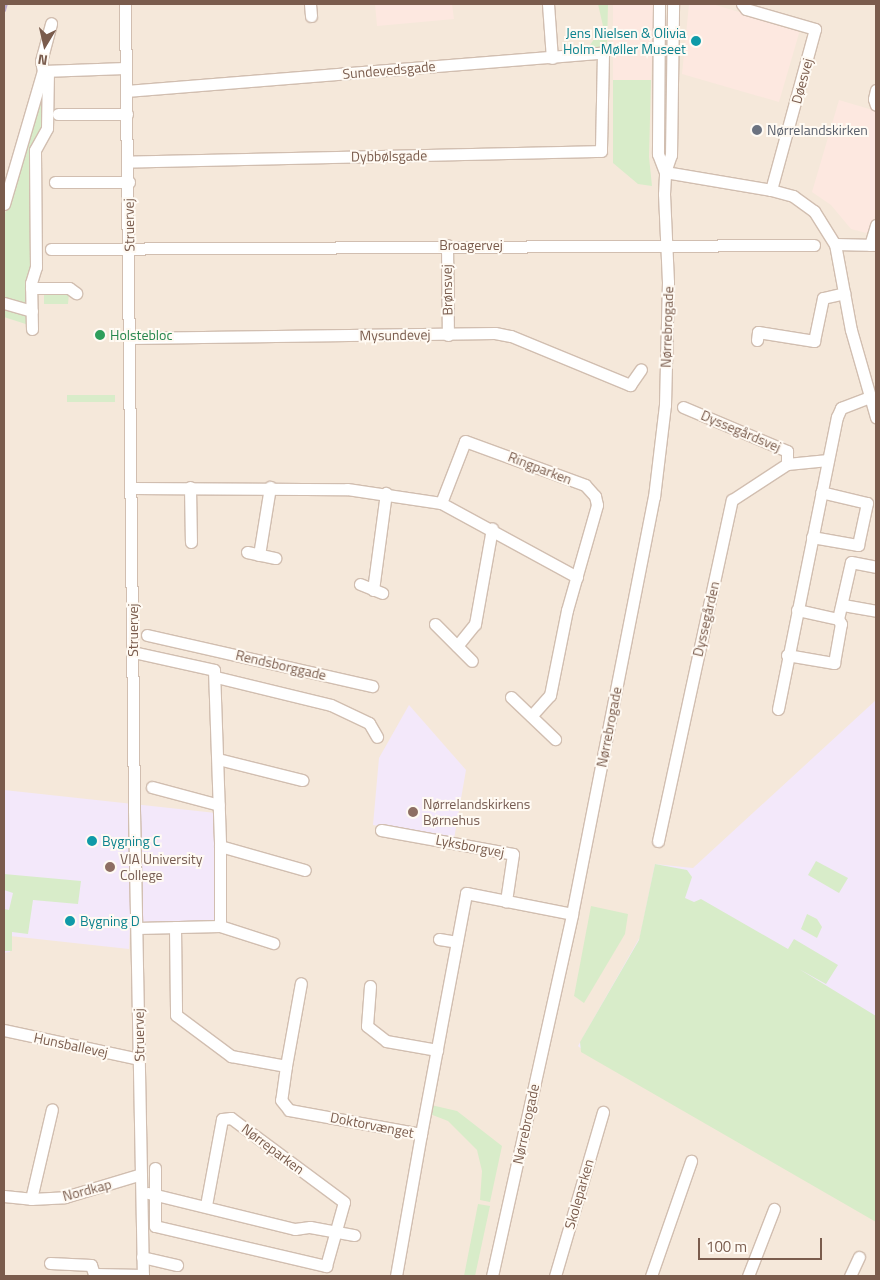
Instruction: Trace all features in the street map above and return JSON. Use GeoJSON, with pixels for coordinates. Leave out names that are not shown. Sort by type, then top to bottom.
{"type":"FeatureCollection","features":[{"type":"Feature","properties":{"kind":"street","name":"Struervej"},"geometry":{"type":"LineString","coordinates":[[50,1263],[91,1265],[94,1274],[143,1276],[125,4]]}},
{"type":"Feature","properties":{"kind":"street"},"geometry":{"type":"LineString","coordinates":[[310,4],[311,16]]}},
{"type":"Feature","properties":{"kind":"street"},"geometry":{"type":"LineString","coordinates":[[548,4],[552,58]]}},
{"type":"Feature","properties":{"kind":"street","name":"Nørrebrogade"},"geometry":{"type":"LineString","coordinates":[[492,1276],[572,914],[654,498],[664,405],[667,245],[665,172],[658,154],[659,4]]}},
{"type":"Feature","properties":{"kind":"street","name":"Nørrebrogade"},"geometry":{"type":"LineString","coordinates":[[665,172],[671,155],[673,4]]}},
{"type":"Feature","properties":{"kind":"street","name":"Døesvej"},"geometry":{"type":"LineString","coordinates":[[742,4],[746,9],[816,29],[772,190]]}},
{"type":"Feature","properties":{"kind":"street"},"geometry":{"type":"LineString","coordinates":[[32,329],[31,288],[36,267],[35,150],[47,128],[46,71],[41,61],[51,23]]}},
{"type":"Feature","properties":{"kind":"street","name":"Sundevedsgade"},"geometry":{"type":"LineString","coordinates":[[126,91],[603,53],[602,103]]}},
{"type":"Feature","properties":{"kind":"street"},"geometry":{"type":"LineString","coordinates":[[46,71],[125,68]]}},
{"type":"Feature","properties":{"kind":"street"},"geometry":{"type":"LineString","coordinates":[[4,204],[46,71]]}},
{"type":"Feature","properties":{"kind":"street"},"geometry":{"type":"LineString","coordinates":[[876,90],[874,99],[876,105]]}},
{"type":"Feature","properties":{"kind":"street","name":"Dybbølsgade"},"geometry":{"type":"LineString","coordinates":[[128,162],[601,151],[602,103]]}},
{"type":"Feature","properties":{"kind":"street"},"geometry":{"type":"LineString","coordinates":[[58,114],[126,114]]}},
{"type":"Feature","properties":{"kind":"street"},"geometry":{"type":"LineString","coordinates":[[665,172],[772,190],[807,205],[826,226],[835,244],[844,293],[876,417]]}},
{"type":"Feature","properties":{"kind":"street"},"geometry":{"type":"LineString","coordinates":[[55,182],[129,182]]}},
{"type":"Feature","properties":{"kind":"street"},"geometry":{"type":"LineString","coordinates":[[835,244],[873,245],[876,225]]}},
{"type":"Feature","properties":{"kind":"street","name":"Broagervej"},"geometry":{"type":"LineString","coordinates":[[51,249],[447,244],[814,245]]}},
{"type":"Feature","properties":{"kind":"street","name":"Brønsvej"},"geometry":{"type":"LineString","coordinates":[[447,244],[448,334]]}},
{"type":"Feature","properties":{"kind":"street"},"geometry":{"type":"LineString","coordinates":[[31,288],[69,288],[76,293]]}},
{"type":"Feature","properties":{"kind":"street"},"geometry":{"type":"LineString","coordinates":[[757,340],[758,332],[814,341],[823,298],[844,293]]}},
{"type":"Feature","properties":{"kind":"street"},"geometry":{"type":"LineString","coordinates":[[4,303],[32,311]]}},
{"type":"Feature","properties":{"kind":"street","name":"Mysundevej"},"geometry":{"type":"LineString","coordinates":[[130,338],[495,333],[511,336],[630,385],[641,369]]}},
{"type":"Feature","properties":{"kind":"street"},"geometry":{"type":"LineString","coordinates":[[778,709],[821,492],[841,408],[870,398]]}},
{"type":"Feature","properties":{"kind":"street","name":"Dyssegårdsvej"},"geometry":{"type":"LineString","coordinates":[[684,407],[787,450],[787,464]]}},
{"type":"Feature","properties":{"kind":"street","name":"Ringparken"},"geometry":{"type":"LineString","coordinates":[[441,503],[465,441],[585,485],[595,496],[597,505],[577,577],[550,695],[531,716]]}},
{"type":"Feature","properties":{"kind":"street","name":"Dyssegården"},"geometry":{"type":"LineString","coordinates":[[658,841],[732,500],[787,464],[828,460]]}},
{"type":"Feature","properties":{"kind":"street"},"geometry":{"type":"LineString","coordinates":[[190,487],[191,542]]}},
{"type":"Feature","properties":{"kind":"street"},"geometry":{"type":"LineString","coordinates":[[132,488],[270,487],[386,493],[441,503],[492,529],[577,577]]}},
{"type":"Feature","properties":{"kind":"street"},"geometry":{"type":"LineString","coordinates":[[270,487],[253,553],[275,558]]}},
{"type":"Feature","properties":{"kind":"street"},"geometry":{"type":"LineString","coordinates":[[821,492],[867,502],[858,545],[851,562],[843,605],[838,619]]}},
{"type":"Feature","properties":{"kind":"street"},"geometry":{"type":"LineString","coordinates":[[360,584],[377,591],[386,493]]}},
{"type":"Feature","properties":{"kind":"street"},"geometry":{"type":"LineString","coordinates":[[457,646],[475,624],[492,529]]}},
{"type":"Feature","properties":{"kind":"street"},"geometry":{"type":"LineString","coordinates":[[812,537],[858,545]]}},
{"type":"Feature","properties":{"kind":"street"},"geometry":{"type":"LineString","coordinates":[[851,562],[876,567]]}},
{"type":"Feature","properties":{"kind":"street"},"geometry":{"type":"LineString","coordinates":[[843,605],[876,610]]}},
{"type":"Feature","properties":{"kind":"street"},"geometry":{"type":"LineString","coordinates":[[788,655],[834,663],[841,624],[838,619],[797,610]]}},
{"type":"Feature","properties":{"kind":"street"},"geometry":{"type":"LineString","coordinates":[[435,624],[472,661]]}},
{"type":"Feature","properties":{"kind":"street","name":"Rendsborggade"},"geometry":{"type":"LineString","coordinates":[[147,635],[372,686]]}},
{"type":"Feature","properties":{"kind":"street"},"geometry":{"type":"LineString","coordinates":[[186,664],[190,644]]}},
{"type":"Feature","properties":{"kind":"street","name":"Rendsborggade"},"geometry":{"type":"LineString","coordinates":[[133,652],[214,670],[216,677],[332,705],[369,723],[377,737]]}},
{"type":"Feature","properties":{"kind":"street"},"geometry":{"type":"LineString","coordinates":[[216,677],[220,926]]}},
{"type":"Feature","properties":{"kind":"street"},"geometry":{"type":"LineString","coordinates":[[511,697],[555,739]]}},
{"type":"Feature","properties":{"kind":"street"},"geometry":{"type":"LineString","coordinates":[[218,759],[302,780]]}},
{"type":"Feature","properties":{"kind":"street"},"geometry":{"type":"LineString","coordinates":[[152,787],[219,805]]}},
{"type":"Feature","properties":{"kind":"street","name":"Lyksborgvej"},"geometry":{"type":"LineString","coordinates":[[381,830],[513,854],[506,901]]}},
{"type":"Feature","properties":{"kind":"street"},"geometry":{"type":"LineString","coordinates":[[220,846],[305,870]]}},
{"type":"Feature","properties":{"kind":"street"},"geometry":{"type":"LineString","coordinates":[[421,1134],[466,893],[572,914]]}},
{"type":"Feature","properties":{"kind":"street"},"geometry":{"type":"LineString","coordinates":[[137,928],[220,926],[273,943]]}},
{"type":"Feature","properties":{"kind":"street"},"geometry":{"type":"LineString","coordinates":[[174,927],[176,1015],[232,1056],[286,1066]]}},
{"type":"Feature","properties":{"kind":"street"},"geometry":{"type":"LineString","coordinates":[[439,939],[457,942]]}},
{"type":"Feature","properties":{"kind":"street","name":"Doktorvænget"},"geometry":{"type":"LineString","coordinates":[[301,983],[281,1100],[288,1110],[421,1134],[396,1276]]}},
{"type":"Feature","properties":{"kind":"street"},"geometry":{"type":"LineString","coordinates":[[370,986],[367,1026],[386,1041],[437,1050]]}},
{"type":"Feature","properties":{"kind":"street","name":"Hunsballevej"},"geometry":{"type":"LineString","coordinates":[[4,1030],[139,1059]]}},
{"type":"Feature","properties":{"kind":"street"},"geometry":{"type":"LineString","coordinates":[[31,1199],[52,1109]]}},
{"type":"Feature","properties":{"kind":"street","name":"Skoleparken"},"geometry":{"type":"LineString","coordinates":[[555,1276],[603,1112]]}},
{"type":"Feature","properties":{"kind":"street","name":"Nørreparken"},"geometry":{"type":"LineString","coordinates":[[155,1168],[155,1226],[326,1266],[334,1231],[344,1202],[231,1118],[222,1119],[206,1205]]}},
{"type":"Feature","properties":{"kind":"street"},"geometry":{"type":"LineString","coordinates":[[651,1276],[691,1161]]}},
{"type":"Feature","properties":{"kind":"street","name":"Nordkap"},"geometry":{"type":"LineString","coordinates":[[4,1196],[31,1199],[65,1197],[142,1174]]}},
{"type":"Feature","properties":{"kind":"street"},"geometry":{"type":"LineString","coordinates":[[142,1193],[156,1194],[206,1205],[210,1209],[295,1229],[310,1227],[354,1235]]}},
{"type":"Feature","properties":{"kind":"street"},"geometry":{"type":"LineString","coordinates":[[748,1276],[774,1210]]}},
{"type":"Feature","properties":{"kind":"street"},"geometry":{"type":"LineString","coordinates":[[142,1257],[177,1265]]}},
{"type":"Feature","properties":{"kind":"street"},"geometry":{"type":"LineString","coordinates":[[850,1276],[859,1257]]}},
{"type":"Feature","properties":{"kind":"shaded area"},"geometry":{"type":"Polygon","coordinates":[[[4,4],[876,4],[876,1276],[4,1276],[4,4]]]}},
{"type":"Feature","properties":{"kind":"shaded area"},"geometry":{"type":"Polygon","coordinates":[[[375,4],[452,4],[454,19],[377,26],[375,4]]]}},
{"type":"Feature","properties":{"kind":"shaded area"},"geometry":{"type":"Polygon","coordinates":[[[613,4],[655,4],[651,80],[613,80],[613,4]]]}},
{"type":"Feature","properties":{"kind":"shaded area"},"geometry":{"type":"Polygon","coordinates":[[[689,4],[712,4],[800,30],[779,102],[682,74],[689,4]]]}},
{"type":"Feature","properties":{"kind":"shaded area"},"geometry":{"type":"Polygon","coordinates":[[[839,100],[876,111],[876,212],[870,234],[851,229],[831,205],[812,192],[839,100]]]}},
{"type":"Feature","properties":{"kind":"shaded area"},"geometry":{"type":"Polygon","coordinates":[[[876,700],[876,1220],[591,1057],[578,1046],[640,937],[655,864],[693,868],[876,700]]]}},
{"type":"Feature","properties":{"kind":"shaded area"},"geometry":{"type":"Polygon","coordinates":[[[409,705],[466,770],[454,839],[373,825],[379,758],[409,705]]]}},
{"type":"Feature","properties":{"kind":"shaded area","name":"VIA University College"},"geometry":{"type":"Polygon","coordinates":[[[4,790],[216,813],[217,921],[130,924],[129,949],[10,936],[10,952],[4,953],[4,790]]]}},
{"type":"Feature","properties":{"kind":"green space"},"geometry":{"type":"Polygon","coordinates":[[[598,4],[608,4],[607,46],[588,48],[603,26],[598,4]]]}},
{"type":"Feature","properties":{"kind":"green space"},"geometry":{"type":"Polygon","coordinates":[[[613,80],[651,80],[649,157],[652,186],[638,184],[613,163],[613,80]]]}},
{"type":"Feature","properties":{"kind":"green space"},"geometry":{"type":"Polygon","coordinates":[[[45,84],[50,130],[39,158],[38,328],[4,317],[4,217],[45,84]]]}},
{"type":"Feature","properties":{"kind":"green space"},"geometry":{"type":"Polygon","coordinates":[[[44,293],[69,293],[68,304],[44,304],[44,293]]]}},
{"type":"Feature","properties":{"kind":"green space"},"geometry":{"type":"Polygon","coordinates":[[[67,395],[115,395],[115,402],[67,402],[67,395]]]}},
{"type":"Feature","properties":{"kind":"green space"},"geometry":{"type":"Polygon","coordinates":[[[816,861],[848,878],[839,893],[808,875],[816,861]]]}},
{"type":"Feature","properties":{"kind":"green space"},"geometry":{"type":"Polygon","coordinates":[[[655,864],[687,870],[692,877],[685,898],[694,902],[701,899],[788,949],[794,939],[838,965],[826,984],[799,969],[876,1016],[876,1222],[581,1052],[580,1042],[639,940],[655,864]]]}},
{"type":"Feature","properties":{"kind":"green space"},"geometry":{"type":"Polygon","coordinates":[[[4,874],[81,881],[78,904],[33,900],[28,934],[12,932],[12,951],[4,951],[4,909],[9,910],[13,893],[4,890],[4,874]]]}},
{"type":"Feature","properties":{"kind":"green space"},"geometry":{"type":"Polygon","coordinates":[[[591,906],[628,914],[625,934],[584,1003],[574,996],[591,906]]]}},
{"type":"Feature","properties":{"kind":"green space"},"geometry":{"type":"Polygon","coordinates":[[[807,914],[817,919],[822,927],[817,938],[801,929],[807,914]]]}},
{"type":"Feature","properties":{"kind":"green space"},"geometry":{"type":"Polygon","coordinates":[[[431,1105],[457,1111],[502,1146],[490,1202],[480,1200],[482,1171],[477,1150],[448,1121],[430,1114],[431,1105]]]}},
{"type":"Feature","properties":{"kind":"green space"},"geometry":{"type":"Polygon","coordinates":[[[478,1204],[490,1206],[475,1276],[464,1276],[478,1204]]]}},
{"type":"Feature","properties":{"kind":"railway"},"geometry":{"type":"LineString","coordinates":[[4,11],[6,4]]}},
{"type":"Feature","properties":{"kind":"place","name":"Jens Nielsen & Olivia Holm-Møller Museet"},"geometry":{"type":"Point","coordinates":[696,41]}},
{"type":"Feature","properties":{"kind":"place","name":"Nørrelandskirken"},"geometry":{"type":"Point","coordinates":[757,130]}},
{"type":"Feature","properties":{"kind":"place","name":"Holstebloc"},"geometry":{"type":"Point","coordinates":[100,335]}},
{"type":"Feature","properties":{"kind":"place","name":"Nørrelandskirkens Børnehus"},"geometry":{"type":"Point","coordinates":[413,812]}},
{"type":"Feature","properties":{"kind":"place","name":"Bygning C"},"geometry":{"type":"Point","coordinates":[92,841]}},
{"type":"Feature","properties":{"kind":"place","name":"VIA University College"},"geometry":{"type":"Point","coordinates":[110,867]}},
{"type":"Feature","properties":{"kind":"place","name":"Bygning D"},"geometry":{"type":"Point","coordinates":[70,921]}}]}
